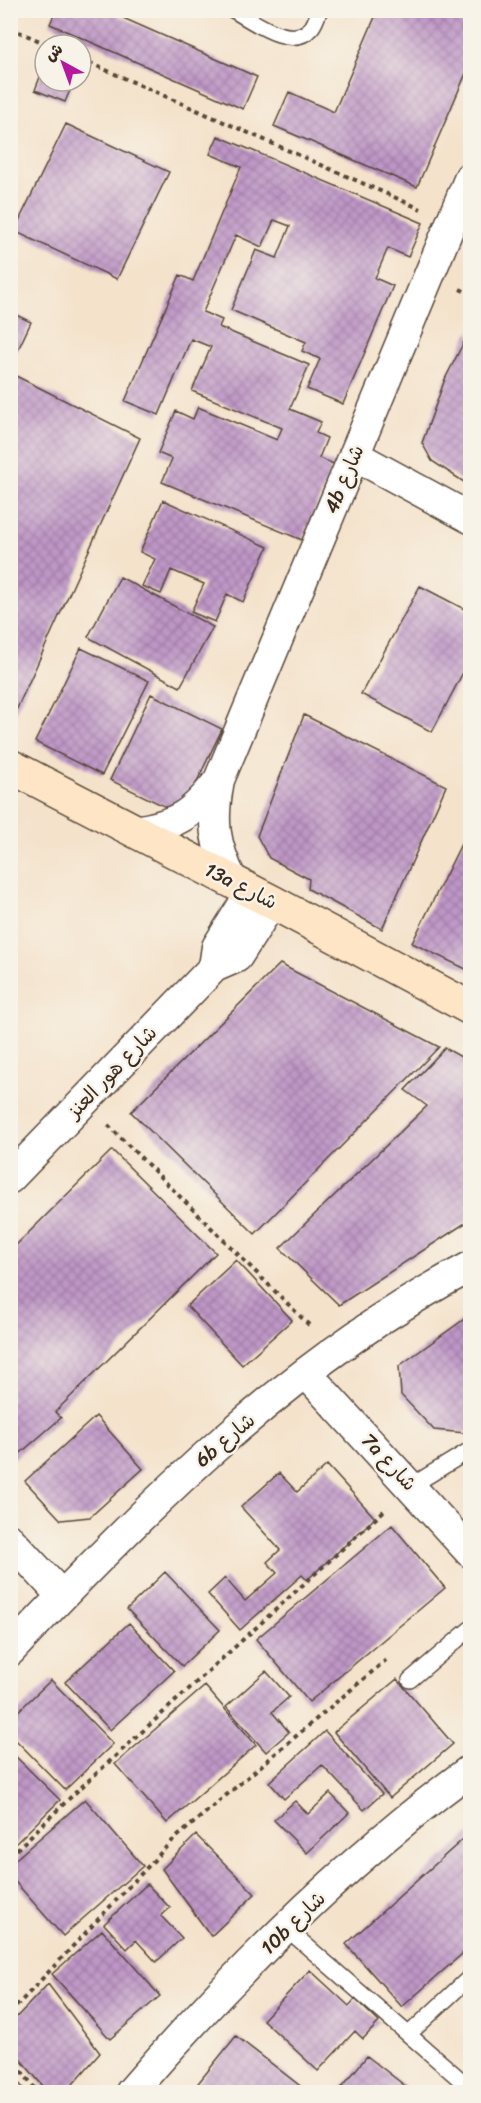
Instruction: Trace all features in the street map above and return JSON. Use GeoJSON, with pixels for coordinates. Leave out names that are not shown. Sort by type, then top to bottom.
{"type":"FeatureCollection","features":[{"type":"Feature","properties":{"kind":"street","name":"4b شارع"},"geometry":{"type":"LineString","coordinates":[[252,891],[221,858],[215,832],[214,807],[219,780],[471,177]]}},
{"type":"Feature","properties":{"kind":"street"},"geometry":{"type":"LineString","coordinates":[[354,455],[471,518]]}},
{"type":"Feature","properties":{"kind":"street","name":"13a شارع"},"geometry":{"type":"LineString","coordinates":[[10,766],[252,891],[471,1008]]}},
{"type":"Feature","properties":{"kind":"street","name":"4b شارع"},"geometry":{"type":"LineString","coordinates":[[134,831],[159,827],[183,817],[203,801],[219,780]]}},
{"type":"Feature","properties":{"kind":"street","name":"شارع هور العنز"},"geometry":{"type":"LineString","coordinates":[[10,1178],[214,967],[237,957],[252,891]]}},
{"type":"Feature","properties":{"kind":"street","name":"6b شارع"},"geometry":{"type":"LineString","coordinates":[[10,1651],[120,1536],[242,1425],[336,1351],[395,1310],[471,1266]]}},
{"type":"Feature","properties":{"kind":"street","name":"7a شارع"},"geometry":{"type":"LineString","coordinates":[[307,1374],[471,1552]]}},
{"type":"Feature","properties":{"kind":"street"},"geometry":{"type":"LineString","coordinates":[[10,1540],[62,1596]]}},
{"type":"Feature","properties":{"kind":"street","name":"10b شارع"},"geometry":{"type":"LineString","coordinates":[[131,2092],[171,2046],[286,1928],[343,1875],[471,1770]]}},
{"type":"Feature","properties":{"kind":"lane"},"geometry":{"type":"LineString","coordinates":[[233,10],[279,35],[290,38],[303,35],[312,28],[320,10]]}},
{"type":"Feature","properties":{"kind":"lane"},"geometry":{"type":"LineString","coordinates":[[411,1486],[471,1450]]}},
{"type":"Feature","properties":{"kind":"lane"},"geometry":{"type":"LineString","coordinates":[[410,1680],[471,1629]]}},
{"type":"Feature","properties":{"kind":"lane"},"geometry":{"type":"LineString","coordinates":[[286,1928],[471,2088]]}},
{"type":"Feature","properties":{"kind":"lane"},"geometry":{"type":"LineString","coordinates":[[409,2034],[471,1977]]}},
{"type":"Feature","properties":{"kind":"path"},"geometry":{"type":"LineString","coordinates":[[10,28],[33,38]]}},
{"type":"Feature","properties":{"kind":"path"},"geometry":{"type":"LineString","coordinates":[[93,64],[452,222]]}},
{"type":"Feature","properties":{"kind":"path"},"geometry":{"type":"LineString","coordinates":[[84,1102],[336,1351]]}},
{"type":"Feature","properties":{"kind":"path"},"geometry":{"type":"LineString","coordinates":[[10,1856],[75,1793],[411,1486]]}},
{"type":"Feature","properties":{"kind":"path"},"geometry":{"type":"LineString","coordinates":[[10,2013],[171,1842],[386,1660]]}},
{"type":"Feature","properties":{"kind":"path"},"geometry":{"type":"LineString","coordinates":[[10,2057],[38,2092]]}},
{"type":"Feature","properties":{"kind":"building"},"geometry":{"type":"Polygon","coordinates":[[[56,10],[105,10],[257,77],[243,109],[93,43],[93,33],[70,33],[50,24],[56,10]]]}},
{"type":"Feature","properties":{"kind":"building"},"geometry":{"type":"Polygon","coordinates":[[[378,10],[470,10],[470,64],[417,187],[274,126],[289,92],[334,112],[378,10]]]}},
{"type":"Feature","properties":{"kind":"building"},"geometry":{"type":"Polygon","coordinates":[[[42,93],[69,93],[65,102],[42,93]]]}},
{"type":"Feature","properties":{"kind":"building"},"geometry":{"type":"Polygon","coordinates":[[[66,124],[169,172],[117,279],[14,231],[66,124]]]}},
{"type":"Feature","properties":{"kind":"building"},"geometry":{"type":"Polygon","coordinates":[[[218,136],[423,223],[408,257],[388,248],[375,278],[393,286],[343,404],[307,389],[320,359],[302,351],[306,342],[231,310],[256,250],[277,258],[290,226],[274,220],[262,247],[236,235],[203,312],[222,320],[219,327],[309,365],[290,409],[321,422],[316,433],[327,438],[319,458],[334,464],[302,540],[162,482],[172,459],[158,453],[176,411],[193,419],[198,407],[277,440],[282,428],[192,391],[211,347],[191,339],[159,415],[125,401],[180,275],[193,281],[241,167],[210,154],[218,136]]]}},
{"type":"Feature","properties":{"kind":"building"},"geometry":{"type":"Polygon","coordinates":[[[10,312],[31,322],[16,354],[10,352],[10,312]]]}},
{"type":"Feature","properties":{"kind":"building"},"geometry":{"type":"Polygon","coordinates":[[[470,330],[470,486],[432,461],[422,443],[445,379],[470,330]]]}},
{"type":"Feature","properties":{"kind":"building"},"geometry":{"type":"Polygon","coordinates":[[[10,373],[140,438],[10,724],[10,373]]]}},
{"type":"Feature","properties":{"kind":"building"},"geometry":{"type":"Polygon","coordinates":[[[163,500],[268,547],[243,602],[227,594],[215,622],[191,612],[204,584],[171,570],[161,594],[142,586],[155,559],[140,552],[163,500]]]}},
{"type":"Feature","properties":{"kind":"building"},"geometry":{"type":"Polygon","coordinates":[[[120,577],[213,627],[180,687],[88,637],[120,577]]]}},
{"type":"Feature","properties":{"kind":"building"},"geometry":{"type":"Polygon","coordinates":[[[420,586],[470,612],[470,659],[432,732],[361,694],[420,586]]]}},
{"type":"Feature","properties":{"kind":"building"},"geometry":{"type":"Polygon","coordinates":[[[81,648],[149,681],[102,775],[35,742],[81,648]]]}},
{"type":"Feature","properties":{"kind":"building"},"geometry":{"type":"Polygon","coordinates":[[[151,694],[222,729],[190,796],[170,809],[110,780],[151,694]]]}},
{"type":"Feature","properties":{"kind":"building"},"geometry":{"type":"Polygon","coordinates":[[[304,715],[446,786],[382,929],[308,889],[309,879],[269,858],[257,836],[304,715]]]}},
{"type":"Feature","properties":{"kind":"building"},"geometry":{"type":"Polygon","coordinates":[[[470,826],[470,971],[412,943],[470,826]]]}},
{"type":"Feature","properties":{"kind":"building"},"geometry":{"type":"Polygon","coordinates":[[[280,964],[439,1047],[255,1234],[131,1112],[280,964]]]}},
{"type":"Feature","properties":{"kind":"building"},"geometry":{"type":"Polygon","coordinates":[[[445,1048],[470,1062],[470,1220],[339,1305],[280,1248],[427,1106],[405,1090],[445,1048]]]}},
{"type":"Feature","properties":{"kind":"building"},"geometry":{"type":"Polygon","coordinates":[[[112,1150],[216,1253],[55,1412],[61,1418],[10,1462],[10,1251],[112,1150]]]}},
{"type":"Feature","properties":{"kind":"building"},"geometry":{"type":"Polygon","coordinates":[[[236,1260],[292,1320],[242,1365],[187,1306],[236,1260]]]}},
{"type":"Feature","properties":{"kind":"building"},"geometry":{"type":"Polygon","coordinates":[[[470,1315],[470,1429],[465,1433],[434,1430],[401,1395],[399,1366],[470,1315]]]}},
{"type":"Feature","properties":{"kind":"building"},"geometry":{"type":"Polygon","coordinates":[[[96,1416],[143,1469],[90,1517],[61,1520],[25,1481],[96,1416]]]}},
{"type":"Feature","properties":{"kind":"building"},"geometry":{"type":"Polygon","coordinates":[[[327,1465],[375,1518],[307,1580],[302,1575],[240,1630],[208,1594],[225,1578],[245,1601],[277,1573],[267,1562],[280,1550],[241,1507],[279,1473],[297,1492],[327,1465]]]}},
{"type":"Feature","properties":{"kind":"building"},"geometry":{"type":"Polygon","coordinates":[[[392,1525],[445,1588],[309,1702],[256,1639],[392,1525]]]}},
{"type":"Feature","properties":{"kind":"building"},"geometry":{"type":"Polygon","coordinates":[[[165,1572],[220,1630],[182,1666],[127,1609],[165,1572]]]}},
{"type":"Feature","properties":{"kind":"building"},"geometry":{"type":"Polygon","coordinates":[[[129,1623],[174,1671],[110,1730],[65,1682],[129,1623]]]}},
{"type":"Feature","properties":{"kind":"building"},"geometry":{"type":"Polygon","coordinates":[[[266,1671],[289,1697],[272,1712],[289,1732],[266,1752],[226,1707],[266,1671]]]}},
{"type":"Feature","properties":{"kind":"building"},"geometry":{"type":"Polygon","coordinates":[[[397,1679],[453,1744],[390,1798],[334,1732],[397,1679]]]}},
{"type":"Feature","properties":{"kind":"building"},"geometry":{"type":"Polygon","coordinates":[[[51,1680],[113,1744],[65,1790],[10,1734],[10,1719],[51,1680]]]}},
{"type":"Feature","properties":{"kind":"building"},"geometry":{"type":"Polygon","coordinates":[[[205,1686],[256,1745],[167,1823],[115,1764],[205,1686]]]}},
{"type":"Feature","properties":{"kind":"building"},"geometry":{"type":"Polygon","coordinates":[[[325,1731],[382,1794],[364,1810],[322,1765],[284,1799],[269,1782],[325,1731]]]}},
{"type":"Feature","properties":{"kind":"building"},"geometry":{"type":"Polygon","coordinates":[[[10,1751],[60,1800],[13,1846],[10,1843],[10,1751]]]}},
{"type":"Feature","properties":{"kind":"building"},"geometry":{"type":"Polygon","coordinates":[[[330,1793],[349,1813],[307,1853],[274,1820],[295,1801],[308,1814],[330,1793]]]}},
{"type":"Feature","properties":{"kind":"building"},"geometry":{"type":"Polygon","coordinates":[[[85,1799],[143,1866],[63,1936],[10,1876],[10,1864],[85,1799]]]}},
{"type":"Feature","properties":{"kind":"building"},"geometry":{"type":"Polygon","coordinates":[[[470,1833],[470,1947],[402,2007],[346,1944],[470,1833]]]}},
{"type":"Feature","properties":{"kind":"building"},"geometry":{"type":"Polygon","coordinates":[[[196,1835],[255,1894],[211,1936],[162,1869],[196,1835]]]}},
{"type":"Feature","properties":{"kind":"building"},"geometry":{"type":"Polygon","coordinates":[[[147,1884],[170,1908],[161,1916],[182,1938],[156,1962],[136,1940],[127,1949],[104,1924],[147,1884]]]}},
{"type":"Feature","properties":{"kind":"building"},"geometry":{"type":"Polygon","coordinates":[[[102,1930],[160,1996],[110,2039],[52,1974],[102,1930]]]}},
{"type":"Feature","properties":{"kind":"building"},"geometry":{"type":"Polygon","coordinates":[[[310,1970],[349,2006],[355,1999],[379,2022],[363,2039],[355,2031],[318,2071],[263,2020],[310,1970]]]}},
{"type":"Feature","properties":{"kind":"building"},"geometry":{"type":"Polygon","coordinates":[[[48,1984],[100,2053],[66,2092],[48,2092],[10,2047],[10,2024],[48,1984]]]}},
{"type":"Feature","properties":{"kind":"building"},"geometry":{"type":"Polygon","coordinates":[[[236,2036],[308,2092],[191,2092],[236,2036]]]}},
{"type":"Feature","properties":{"kind":"building"},"geometry":{"type":"Polygon","coordinates":[[[367,2056],[413,2092],[338,2092],[367,2056]]]}},
{"type":"Feature","properties":{"kind":"building"},"geometry":{"type":"Polygon","coordinates":[[[10,2074],[27,2092],[10,2092],[10,2074]]]}}]}
